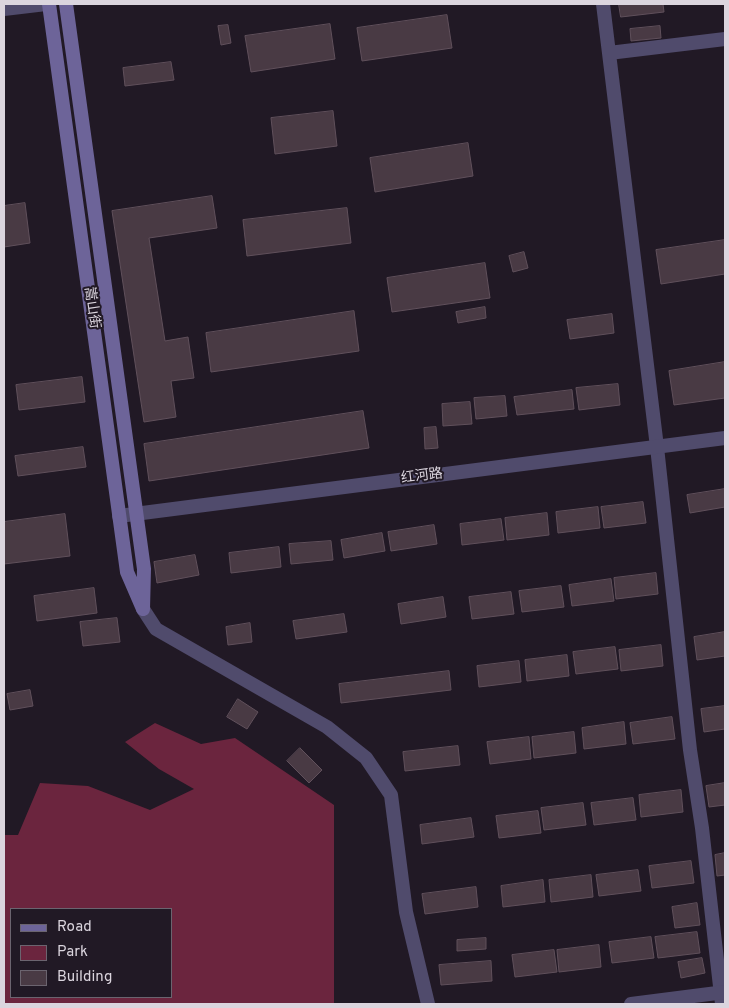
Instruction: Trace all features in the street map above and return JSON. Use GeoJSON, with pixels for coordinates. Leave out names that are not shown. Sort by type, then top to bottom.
{"type":"FeatureCollection","features":[{"type":"Feature","properties":{"kind":"main road","name":"嵩山街"},"geometry":{"type":"LineString","coordinates":[[48,4],[127,572],[143,609]]}},
{"type":"Feature","properties":{"kind":"main road","name":"嵩山街"},"geometry":{"type":"LineString","coordinates":[[66,4],[144,570],[143,609]]}},
{"type":"Feature","properties":{"kind":"street"},"geometry":{"type":"LineString","coordinates":[[4,9],[48,4]]}},
{"type":"Feature","properties":{"kind":"street"},"geometry":{"type":"LineString","coordinates":[[603,4],[690,750],[702,828],[722,996],[631,1004]]}},
{"type":"Feature","properties":{"kind":"street"},"geometry":{"type":"LineString","coordinates":[[609,53],[725,39]]}},
{"type":"Feature","properties":{"kind":"street","name":"红河路"},"geometry":{"type":"LineString","coordinates":[[119,516],[725,438]]}},
{"type":"Feature","properties":{"kind":"street","name":"嵩山街"},"geometry":{"type":"LineString","coordinates":[[143,609],[156,629],[327,727],[366,758],[392,795],[406,912],[428,1004]]}},
{"type":"Feature","properties":{"kind":"green space"},"geometry":{"type":"Polygon","coordinates":[[[155,723],[201,744],[235,738],[334,805],[334,1004],[4,1004],[4,835],[18,835],[40,783],[88,786],[150,810],[194,789],[159,769],[125,742],[155,723]]]}},
{"type":"Feature","properties":{"kind":"building"},"geometry":{"type":"Polygon","coordinates":[[[619,4],[663,4],[664,12],[621,17],[619,4]]]}},
{"type":"Feature","properties":{"kind":"building"},"geometry":{"type":"Polygon","coordinates":[[[447,15],[452,48],[362,61],[357,28],[447,15]]]}},
{"type":"Feature","properties":{"kind":"building"},"geometry":{"type":"Polygon","coordinates":[[[330,24],[335,59],[251,72],[245,36],[330,24]]]}},
{"type":"Feature","properties":{"kind":"building"},"geometry":{"type":"Polygon","coordinates":[[[228,25],[231,43],[221,45],[218,26],[228,25]]]}},
{"type":"Feature","properties":{"kind":"building"},"geometry":{"type":"Polygon","coordinates":[[[660,26],[661,38],[631,41],[630,29],[660,26]]]}},
{"type":"Feature","properties":{"kind":"building"},"geometry":{"type":"Polygon","coordinates":[[[171,62],[174,80],[125,86],[123,68],[171,62]]]}},
{"type":"Feature","properties":{"kind":"building"},"geometry":{"type":"Polygon","coordinates":[[[333,111],[337,146],[275,154],[271,118],[333,111]]]}},
{"type":"Feature","properties":{"kind":"building"},"geometry":{"type":"Polygon","coordinates":[[[468,143],[473,176],[375,192],[370,158],[468,143]]]}},
{"type":"Feature","properties":{"kind":"building"},"geometry":{"type":"Polygon","coordinates":[[[212,196],[217,228],[149,238],[165,341],[188,337],[194,378],[171,381],[176,417],[144,422],[112,211],[212,196]]]}},
{"type":"Feature","properties":{"kind":"building"},"geometry":{"type":"Polygon","coordinates":[[[25,203],[30,243],[4,247],[4,206],[25,203]]]}},
{"type":"Feature","properties":{"kind":"building"},"geometry":{"type":"Polygon","coordinates":[[[347,208],[351,243],[247,256],[243,220],[347,208]]]}},
{"type":"Feature","properties":{"kind":"building"},"geometry":{"type":"Polygon","coordinates":[[[725,240],[725,274],[661,284],[656,250],[725,240]]]}},
{"type":"Feature","properties":{"kind":"building"},"geometry":{"type":"Polygon","coordinates":[[[524,252],[528,268],[513,272],[509,256],[524,252]]]}},
{"type":"Feature","properties":{"kind":"building"},"geometry":{"type":"Polygon","coordinates":[[[485,263],[490,298],[392,312],[387,278],[485,263]]]}},
{"type":"Feature","properties":{"kind":"building"},"geometry":{"type":"Polygon","coordinates":[[[485,307],[486,318],[458,323],[456,312],[485,307]]]}},
{"type":"Feature","properties":{"kind":"building"},"geometry":{"type":"Polygon","coordinates":[[[354,311],[359,351],[211,372],[206,333],[354,311]]]}},
{"type":"Feature","properties":{"kind":"building"},"geometry":{"type":"Polygon","coordinates":[[[612,314],[614,333],[570,339],[567,320],[612,314]]]}},
{"type":"Feature","properties":{"kind":"building"},"geometry":{"type":"Polygon","coordinates":[[[725,362],[725,398],[674,405],[669,371],[725,362]]]}},
{"type":"Feature","properties":{"kind":"building"},"geometry":{"type":"Polygon","coordinates":[[[82,377],[85,402],[19,410],[16,385],[82,377]]]}},
{"type":"Feature","properties":{"kind":"building"},"geometry":{"type":"Polygon","coordinates":[[[618,384],[620,405],[579,410],[576,388],[618,384]]]}},
{"type":"Feature","properties":{"kind":"building"},"geometry":{"type":"Polygon","coordinates":[[[572,390],[574,409],[517,415],[514,397],[572,390]]]}},
{"type":"Feature","properties":{"kind":"building"},"geometry":{"type":"Polygon","coordinates":[[[505,396],[507,416],[476,419],[474,398],[505,396]]]}},
{"type":"Feature","properties":{"kind":"building"},"geometry":{"type":"Polygon","coordinates":[[[470,402],[472,424],[443,426],[442,404],[470,402]]]}},
{"type":"Feature","properties":{"kind":"building"},"geometry":{"type":"Polygon","coordinates":[[[363,411],[369,448],[149,481],[144,444],[363,411]]]}},
{"type":"Feature","properties":{"kind":"building"},"geometry":{"type":"Polygon","coordinates":[[[436,427],[438,448],[425,449],[424,428],[436,427]]]}},
{"type":"Feature","properties":{"kind":"building"},"geometry":{"type":"Polygon","coordinates":[[[83,447],[86,467],[18,476],[15,456],[83,447]]]}},
{"type":"Feature","properties":{"kind":"building"},"geometry":{"type":"Polygon","coordinates":[[[725,489],[725,507],[690,513],[687,495],[725,489]]]}},
{"type":"Feature","properties":{"kind":"building"},"geometry":{"type":"Polygon","coordinates":[[[643,502],[646,523],[604,528],[601,507],[643,502]]]}},
{"type":"Feature","properties":{"kind":"building"},"geometry":{"type":"Polygon","coordinates":[[[598,507],[600,528],[558,533],[556,512],[598,507]]]}},
{"type":"Feature","properties":{"kind":"building"},"geometry":{"type":"Polygon","coordinates":[[[547,513],[549,535],[507,540],[505,518],[547,513]]]}},
{"type":"Feature","properties":{"kind":"building"},"geometry":{"type":"Polygon","coordinates":[[[65,514],[70,556],[4,564],[4,522],[65,514]]]}},
{"type":"Feature","properties":{"kind":"building"},"geometry":{"type":"Polygon","coordinates":[[[501,519],[504,540],[462,545],[460,524],[501,519]]]}},
{"type":"Feature","properties":{"kind":"building"},"geometry":{"type":"Polygon","coordinates":[[[434,525],[437,544],[391,551],[388,532],[434,525]]]}},
{"type":"Feature","properties":{"kind":"building"},"geometry":{"type":"Polygon","coordinates":[[[382,533],[385,551],[344,558],[341,540],[382,533]]]}},
{"type":"Feature","properties":{"kind":"building"},"geometry":{"type":"Polygon","coordinates":[[[331,541],[333,560],[291,564],[289,544],[331,541]]]}},
{"type":"Feature","properties":{"kind":"building"},"geometry":{"type":"Polygon","coordinates":[[[279,547],[281,567],[231,573],[229,553],[279,547]]]}},
{"type":"Feature","properties":{"kind":"building"},"geometry":{"type":"Polygon","coordinates":[[[195,555],[199,575],[157,583],[154,562],[195,555]]]}},
{"type":"Feature","properties":{"kind":"building"},"geometry":{"type":"Polygon","coordinates":[[[656,573],[658,594],[616,599],[614,578],[656,573]]]}},
{"type":"Feature","properties":{"kind":"building"},"geometry":{"type":"Polygon","coordinates":[[[611,579],[614,601],[572,606],[569,585],[611,579]]]}},
{"type":"Feature","properties":{"kind":"building"},"geometry":{"type":"Polygon","coordinates":[[[561,586],[564,607],[522,612],[519,591],[561,586]]]}},
{"type":"Feature","properties":{"kind":"building"},"geometry":{"type":"Polygon","coordinates":[[[94,588],[97,613],[37,621],[34,596],[94,588]]]}},
{"type":"Feature","properties":{"kind":"building"},"geometry":{"type":"Polygon","coordinates":[[[511,592],[514,614],[472,619],[469,597],[511,592]]]}},
{"type":"Feature","properties":{"kind":"building"},"geometry":{"type":"Polygon","coordinates":[[[443,597],[446,617],[401,624],[398,604],[443,597]]]}},
{"type":"Feature","properties":{"kind":"building"},"geometry":{"type":"Polygon","coordinates":[[[344,614],[347,632],[296,639],[293,621],[344,614]]]}},
{"type":"Feature","properties":{"kind":"building"},"geometry":{"type":"Polygon","coordinates":[[[117,618],[120,642],[83,646],[80,622],[117,618]]]}},
{"type":"Feature","properties":{"kind":"building"},"geometry":{"type":"Polygon","coordinates":[[[250,623],[252,642],[228,645],[226,627],[250,623]]]}},
{"type":"Feature","properties":{"kind":"building"},"geometry":{"type":"Polygon","coordinates":[[[725,632],[725,656],[697,660],[694,637],[725,632]]]}},
{"type":"Feature","properties":{"kind":"building"},"geometry":{"type":"Polygon","coordinates":[[[661,645],[663,666],[621,671],[619,650],[661,645]]]}},
{"type":"Feature","properties":{"kind":"building"},"geometry":{"type":"Polygon","coordinates":[[[615,647],[618,669],[576,674],[573,652],[615,647]]]}},
{"type":"Feature","properties":{"kind":"building"},"geometry":{"type":"Polygon","coordinates":[[[567,655],[569,676],[527,681],[525,660],[567,655]]]}},
{"type":"Feature","properties":{"kind":"building"},"geometry":{"type":"Polygon","coordinates":[[[519,661],[521,682],[479,687],[477,666],[519,661]]]}},
{"type":"Feature","properties":{"kind":"building"},"geometry":{"type":"Polygon","coordinates":[[[449,671],[451,690],[341,703],[339,684],[449,671]]]}},
{"type":"Feature","properties":{"kind":"building"},"geometry":{"type":"Polygon","coordinates":[[[30,690],[33,706],[10,710],[7,694],[30,690]]]}},
{"type":"Feature","properties":{"kind":"building"},"geometry":{"type":"Polygon","coordinates":[[[238,699],[258,712],[247,729],[227,717],[238,699]]]}},
{"type":"Feature","properties":{"kind":"building"},"geometry":{"type":"Polygon","coordinates":[[[725,706],[725,729],[704,732],[701,709],[725,706]]]}},
{"type":"Feature","properties":{"kind":"building"},"geometry":{"type":"Polygon","coordinates":[[[672,717],[675,739],[633,744],[630,723],[672,717]]]}},
{"type":"Feature","properties":{"kind":"building"},"geometry":{"type":"Polygon","coordinates":[[[624,722],[626,744],[584,749],[582,728],[624,722]]]}},
{"type":"Feature","properties":{"kind":"building"},"geometry":{"type":"Polygon","coordinates":[[[574,732],[576,753],[534,758],[532,737],[574,732]]]}},
{"type":"Feature","properties":{"kind":"building"},"geometry":{"type":"Polygon","coordinates":[[[529,737],[531,759],[490,764],[487,742],[529,737]]]}},
{"type":"Feature","properties":{"kind":"building"},"geometry":{"type":"Polygon","coordinates":[[[458,746],[460,765],[405,771],[403,752],[458,746]]]}},
{"type":"Feature","properties":{"kind":"building"},"geometry":{"type":"Polygon","coordinates":[[[300,748],[322,770],[309,783],[287,761],[300,748]]]}},
{"type":"Feature","properties":{"kind":"building"},"geometry":{"type":"Polygon","coordinates":[[[725,783],[725,805],[709,807],[706,786],[725,783]]]}},
{"type":"Feature","properties":{"kind":"building"},"geometry":{"type":"Polygon","coordinates":[[[681,790],[683,812],[641,817],[639,795],[681,790]]]}},
{"type":"Feature","properties":{"kind":"building"},"geometry":{"type":"Polygon","coordinates":[[[633,798],[636,820],[594,825],[591,803],[633,798]]]}},
{"type":"Feature","properties":{"kind":"building"},"geometry":{"type":"Polygon","coordinates":[[[583,803],[586,825],[544,830],[541,808],[583,803]]]}},
{"type":"Feature","properties":{"kind":"building"},"geometry":{"type":"Polygon","coordinates":[[[538,811],[541,833],[499,838],[496,816],[538,811]]]}},
{"type":"Feature","properties":{"kind":"building"},"geometry":{"type":"Polygon","coordinates":[[[471,818],[474,837],[422,844],[420,825],[471,818]]]}},
{"type":"Feature","properties":{"kind":"building"},"geometry":{"type":"Polygon","coordinates":[[[725,853],[725,875],[717,876],[715,855],[725,853]]]}},
{"type":"Feature","properties":{"kind":"building"},"geometry":{"type":"Polygon","coordinates":[[[691,861],[694,883],[652,888],[649,866],[691,861]]]}},
{"type":"Feature","properties":{"kind":"building"},"geometry":{"type":"Polygon","coordinates":[[[638,870],[641,891],[599,896],[596,875],[638,870]]]}},
{"type":"Feature","properties":{"kind":"building"},"geometry":{"type":"Polygon","coordinates":[[[591,875],[593,897],[551,902],[549,880],[591,875]]]}},
{"type":"Feature","properties":{"kind":"building"},"geometry":{"type":"Polygon","coordinates":[[[543,880],[545,902],[503,907],[501,886],[543,880]]]}},
{"type":"Feature","properties":{"kind":"building"},"geometry":{"type":"Polygon","coordinates":[[[476,887],[478,907],[425,914],[422,894],[476,887]]]}},
{"type":"Feature","properties":{"kind":"building"},"geometry":{"type":"Polygon","coordinates":[[[697,903],[700,925],[675,928],[672,907],[697,903]]]}},
{"type":"Feature","properties":{"kind":"building"},"geometry":{"type":"Polygon","coordinates":[[[697,932],[700,953],[658,958],[655,937],[697,932]]]}},
{"type":"Feature","properties":{"kind":"building"},"geometry":{"type":"Polygon","coordinates":[[[651,937],[654,958],[612,963],[609,942],[651,937]]]}},
{"type":"Feature","properties":{"kind":"building"},"geometry":{"type":"Polygon","coordinates":[[[486,938],[486,949],[457,951],[457,940],[486,938]]]}},
{"type":"Feature","properties":{"kind":"building"},"geometry":{"type":"Polygon","coordinates":[[[599,945],[601,967],[559,972],[557,950],[599,945]]]}},
{"type":"Feature","properties":{"kind":"building"},"geometry":{"type":"Polygon","coordinates":[[[554,950],[557,972],[515,977],[512,955],[554,950]]]}},
{"type":"Feature","properties":{"kind":"building"},"geometry":{"type":"Polygon","coordinates":[[[702,958],[705,973],[681,978],[678,962],[702,958]]]}},
{"type":"Feature","properties":{"kind":"building"},"geometry":{"type":"Polygon","coordinates":[[[491,961],[492,981],[441,985],[439,965],[491,961]]]}}]}
